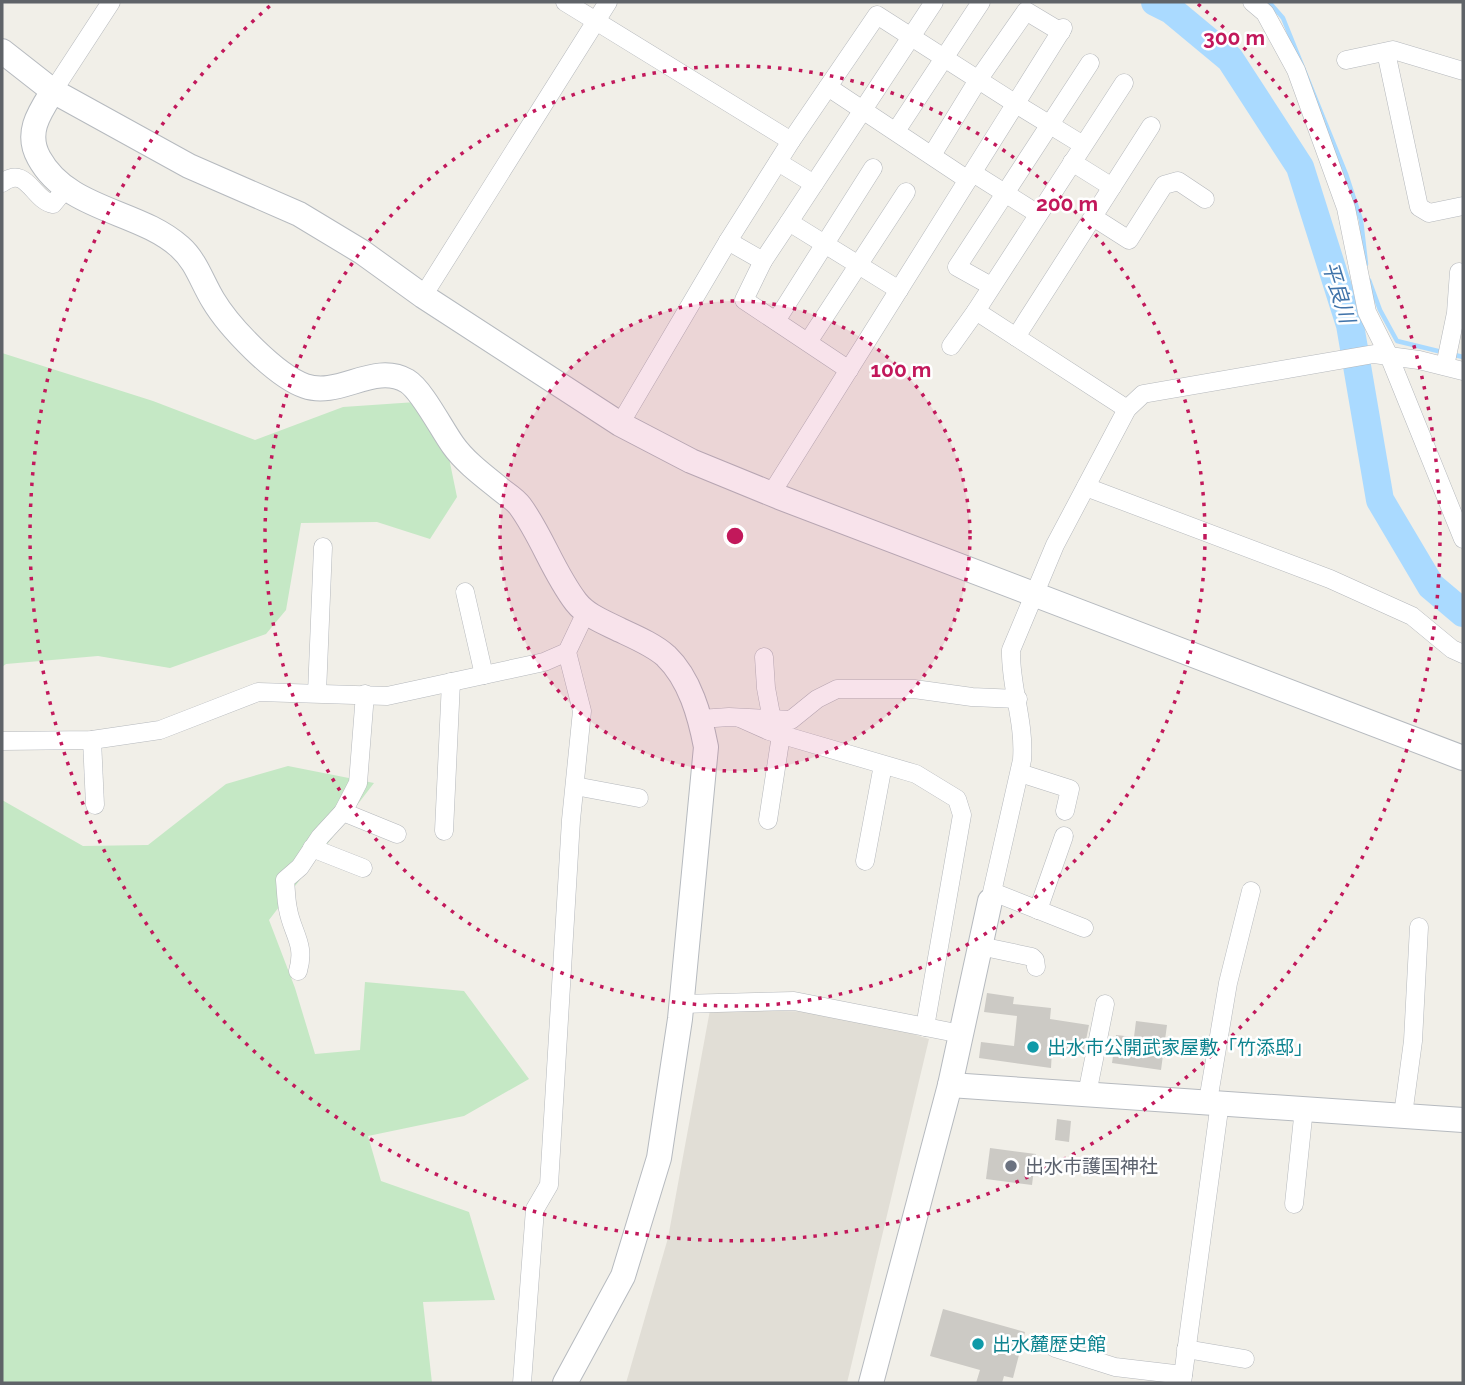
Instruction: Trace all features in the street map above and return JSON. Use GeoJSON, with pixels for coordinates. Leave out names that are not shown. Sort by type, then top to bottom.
{"type":"FeatureCollection","features":[{"type":"Feature","properties":{"kind":"street"},"geometry":{"type":"LineString","coordinates":[[111,2],[37,116],[32,141],[39,158],[51,175],[81,197],[164,233],[183,249],[200,272],[213,300],[231,326],[293,381],[308,387],[328,389],[377,375],[396,376],[410,383],[455,448],[518,503],[576,602],[586,612],[666,656],[692,696],[700,719],[706,747],[681,1004],[659,1158],[623,1276],[565,1383]]}},
{"type":"Feature","properties":{"kind":"street"},"geometry":{"type":"LineString","coordinates":[[565,2],[791,141]]}},
{"type":"Feature","properties":{"kind":"street"},"geometry":{"type":"LineString","coordinates":[[423,296],[608,2]]}},
{"type":"Feature","properties":{"kind":"street"},"geometry":{"type":"LineString","coordinates":[[849,370],[744,300],[764,261],[934,2]]}},
{"type":"Feature","properties":{"kind":"street"},"geometry":{"type":"LineString","coordinates":[[896,131],[981,2]]}},
{"type":"Feature","properties":{"kind":"street"},"geometry":{"type":"LineString","coordinates":[[1252,2],[1265,13],[1296,70],[1346,208],[1367,312],[1381,355],[1463,539]]}},
{"type":"Feature","properties":{"kind":"street"},"geometry":{"type":"LineString","coordinates":[[620,424],[791,141],[882,8],[911,37],[1083,145]]}},
{"type":"Feature","properties":{"kind":"street"},"geometry":{"type":"LineString","coordinates":[[771,494],[1062,30],[1026,10],[978,80],[932,155]]}},
{"type":"Feature","properties":{"kind":"street"},"geometry":{"type":"LineString","coordinates":[[1346,60],[1393,50],[1463,71]]}},
{"type":"Feature","properties":{"kind":"street"},"geometry":{"type":"LineString","coordinates":[[2,51],[53,91],[189,166],[299,214],[362,252],[423,296],[620,424],[691,461],[1463,758]]}},
{"type":"Feature","properties":{"kind":"street"},"geometry":{"type":"LineString","coordinates":[[1386,52],[1419,207],[1429,213],[1463,206]]}},
{"type":"Feature","properties":{"kind":"street"},"geometry":{"type":"LineString","coordinates":[[991,286],[957,267],[1090,63]]}},
{"type":"Feature","properties":{"kind":"street"},"geometry":{"type":"LineString","coordinates":[[951,346],[1124,83]]}},
{"type":"Feature","properties":{"kind":"street"},"geometry":{"type":"LineString","coordinates":[[828,87],[932,155],[1005,193],[1038,214]]}},
{"type":"Feature","properties":{"kind":"street"},"geometry":{"type":"LineString","coordinates":[[1016,337],[1151,126]]}},
{"type":"Feature","properties":{"kind":"street"},"geometry":{"type":"LineString","coordinates":[[778,162],[814,184]]}},
{"type":"Feature","properties":{"kind":"street"},"geometry":{"type":"LineString","coordinates":[[1072,162],[1112,187]]}},
{"type":"Feature","properties":{"kind":"street"},"geometry":{"type":"LineString","coordinates":[[776,321],[873,168]]}},
{"type":"Feature","properties":{"kind":"street"},"geometry":{"type":"LineString","coordinates":[[2,183],[6,179],[18,177],[47,203],[53,204],[67,187]]}},
{"type":"Feature","properties":{"kind":"street"},"geometry":{"type":"LineString","coordinates":[[1093,217],[1129,240],[1164,185],[1178,181],[1205,199]]}},
{"type":"Feature","properties":{"kind":"street"},"geometry":{"type":"LineString","coordinates":[[808,342],[906,192]]}},
{"type":"Feature","properties":{"kind":"street"},"geometry":{"type":"LineString","coordinates":[[789,222],[899,290]]}},
{"type":"Feature","properties":{"kind":"street"},"geometry":{"type":"LineString","coordinates":[[729,240],[764,261]]}},
{"type":"Feature","properties":{"kind":"street"},"geometry":{"type":"LineString","coordinates":[[1445,365],[1456,313],[1459,272]]}},
{"type":"Feature","properties":{"kind":"street"},"geometry":{"type":"LineString","coordinates":[[976,311],[1127,409]]}},
{"type":"Feature","properties":{"kind":"street"},"geometry":{"type":"LineString","coordinates":[[871,1383],[950,1085],[1020,773],[1024,737],[1011,666],[1011,650],[1033,594],[1127,409],[1143,394],[1381,355],[1445,365],[1463,371]]}},
{"type":"Feature","properties":{"kind":"street"},"geometry":{"type":"LineString","coordinates":[[1086,487],[1330,579],[1412,616],[1452,649],[1463,654]]}},
{"type":"Feature","properties":{"kind":"street"},"geometry":{"type":"LineString","coordinates":[[317,692],[323,547]]}},
{"type":"Feature","properties":{"kind":"street"},"geometry":{"type":"LineString","coordinates":[[465,592],[484,675]]}},
{"type":"Feature","properties":{"kind":"street"},"geometry":{"type":"LineString","coordinates":[[522,1383],[534,1209],[549,1185],[582,711],[567,652],[586,612]]}},
{"type":"Feature","properties":{"kind":"street"},"geometry":{"type":"LineString","coordinates":[[2,740],[92,740],[160,730],[258,692],[387,696],[544,662],[567,652]]}},
{"type":"Feature","properties":{"kind":"street"},"geometry":{"type":"LineString","coordinates":[[764,657],[765,688],[776,727],[768,820]]}},
{"type":"Feature","properties":{"kind":"street"},"geometry":{"type":"LineString","coordinates":[[444,831],[450,682]]}},
{"type":"Feature","properties":{"kind":"street"},"geometry":{"type":"LineString","coordinates":[[776,727],[837,689],[914,689],[972,697],[1018,699]]}},
{"type":"Feature","properties":{"kind":"street"},"geometry":{"type":"LineString","coordinates":[[298,971],[302,959],[298,937],[288,912],[285,880],[300,867],[343,811],[358,783],[365,694]]}},
{"type":"Feature","properties":{"kind":"street"},"geometry":{"type":"LineString","coordinates":[[700,719],[740,718],[776,727],[916,774],[957,799],[962,815],[925,1027]]}},
{"type":"Feature","properties":{"kind":"street"},"geometry":{"type":"LineString","coordinates":[[92,740],[94,805]]}},
{"type":"Feature","properties":{"kind":"street"},"geometry":{"type":"LineString","coordinates":[[865,861],[883,765]]}},
{"type":"Feature","properties":{"kind":"street"},"geometry":{"type":"LineString","coordinates":[[1020,773],[1070,789],[1065,811]]}},
{"type":"Feature","properties":{"kind":"street"},"geometry":{"type":"LineString","coordinates":[[575,786],[639,798]]}},
{"type":"Feature","properties":{"kind":"street"},"geometry":{"type":"LineString","coordinates":[[343,811],[397,834]]}},
{"type":"Feature","properties":{"kind":"street"},"geometry":{"type":"LineString","coordinates":[[1038,910],[1064,836]]}},
{"type":"Feature","properties":{"kind":"street"},"geometry":{"type":"LineString","coordinates":[[312,848],[363,868]]}},
{"type":"Feature","properties":{"kind":"street"},"geometry":{"type":"LineString","coordinates":[[1055,1348],[1115,1367],[1182,1379],[1228,983],[1251,891]]}},
{"type":"Feature","properties":{"kind":"street"},"geometry":{"type":"LineString","coordinates":[[991,896],[1084,928]]}},
{"type":"Feature","properties":{"kind":"street"},"geometry":{"type":"LineString","coordinates":[[1403,1115],[1413,1041],[1419,927]]}},
{"type":"Feature","properties":{"kind":"street"},"geometry":{"type":"LineString","coordinates":[[980,946],[1032,957],[1036,967]]}},
{"type":"Feature","properties":{"kind":"street"},"geometry":{"type":"LineString","coordinates":[[681,1004],[794,1001],[961,1034]]}},
{"type":"Feature","properties":{"kind":"street"},"geometry":{"type":"LineString","coordinates":[[1087,1094],[1105,1004]]}},
{"type":"Feature","properties":{"kind":"street"},"geometry":{"type":"LineString","coordinates":[[950,1085],[1463,1120]]}},
{"type":"Feature","properties":{"kind":"street"},"geometry":{"type":"LineString","coordinates":[[1294,1205],[1304,1108]]}},
{"type":"Feature","properties":{"kind":"street"},"geometry":{"type":"LineString","coordinates":[[1186,1349],[1245,1359]]}},
{"type":"Feature","properties":{"kind":"shaded area"},"geometry":{"type":"Polygon","coordinates":[[[710,1010],[841,1012],[929,1039],[847,1383],[626,1383],[668,1238],[710,1010]]]}},
{"type":"Feature","properties":{"kind":"green space"},"geometry":{"type":"Polygon","coordinates":[[[2,353],[153,401],[255,440],[343,407],[416,402],[449,458],[457,497],[430,539],[377,522],[301,523],[286,610],[266,634],[170,668],[98,656],[6,664],[2,667],[2,353]]]}},
{"type":"Feature","properties":{"kind":"green space"},"geometry":{"type":"Polygon","coordinates":[[[288,766],[374,783],[269,920],[295,988],[315,1054],[360,1050],[365,982],[464,991],[529,1079],[464,1116],[368,1136],[381,1181],[469,1212],[495,1300],[423,1302],[432,1383],[2,1383],[2,800],[83,846],[148,845],[226,784],[288,766]]]}},
{"type":"Feature","properties":{"kind":"building"},"geometry":{"type":"Polygon","coordinates":[[[987,993],[1014,997],[1013,1004],[1051,1008],[1050,1019],[1089,1025],[1083,1055],[1052,1050],[1051,1068],[979,1058],[981,1042],[1014,1046],[1017,1016],[984,1012],[987,993]]]}},
{"type":"Feature","properties":{"kind":"building"},"geometry":{"type":"Polygon","coordinates":[[[1136,1021],[1167,1025],[1161,1070],[1112,1063],[1116,1035],[1134,1037],[1136,1021]]]}},
{"type":"Feature","properties":{"kind":"building"},"geometry":{"type":"Polygon","coordinates":[[[1057,1119],[1071,1121],[1069,1142],[1055,1140],[1057,1119]]]}},
{"type":"Feature","properties":{"kind":"building","name":"出水市護国神社"},"geometry":{"type":"Polygon","coordinates":[[[990,1148],[1036,1154],[1032,1185],[986,1179],[990,1148]]]}},
{"type":"Feature","properties":{"kind":"building","name":"出水麓歴史館"},"geometry":{"type":"Polygon","coordinates":[[[943,1309],[1025,1332],[1013,1378],[1004,1376],[1002,1383],[976,1383],[980,1370],[930,1356],[943,1309]]]}},
{"type":"Feature","properties":{"kind":"waterway","name":"平良川"},"geometry":{"type":"LineString","coordinates":[[1155,2],[1171,10],[1230,59],[1300,167],[1350,325],[1380,500],[1431,586],[1463,613]]}},
{"type":"Feature","properties":{"kind":"waterway"},"geometry":{"type":"LineString","coordinates":[[1269,2],[1283,18],[1346,174],[1361,220],[1366,264]]}},
{"type":"Feature","properties":{"kind":"waterway"},"geometry":{"type":"LineString","coordinates":[[1369,280],[1380,310],[1397,341],[1442,352]]}},
{"type":"Feature","properties":{"kind":"waterway"},"geometry":{"type":"LineString","coordinates":[[1451,354],[1463,357]]}},
{"type":"Feature","properties":{"kind":"place","name":"出水市公開武家屋敷「竹添邸」"},"geometry":{"type":"Point","coordinates":[1033,1047]}},
{"type":"Feature","properties":{"kind":"place","name":"出水市護国神社"},"geometry":{"type":"Point","coordinates":[1011,1166]}},
{"type":"Feature","properties":{"kind":"place","name":"出水麓歴史館"},"geometry":{"type":"Point","coordinates":[978,1344]}}]}
